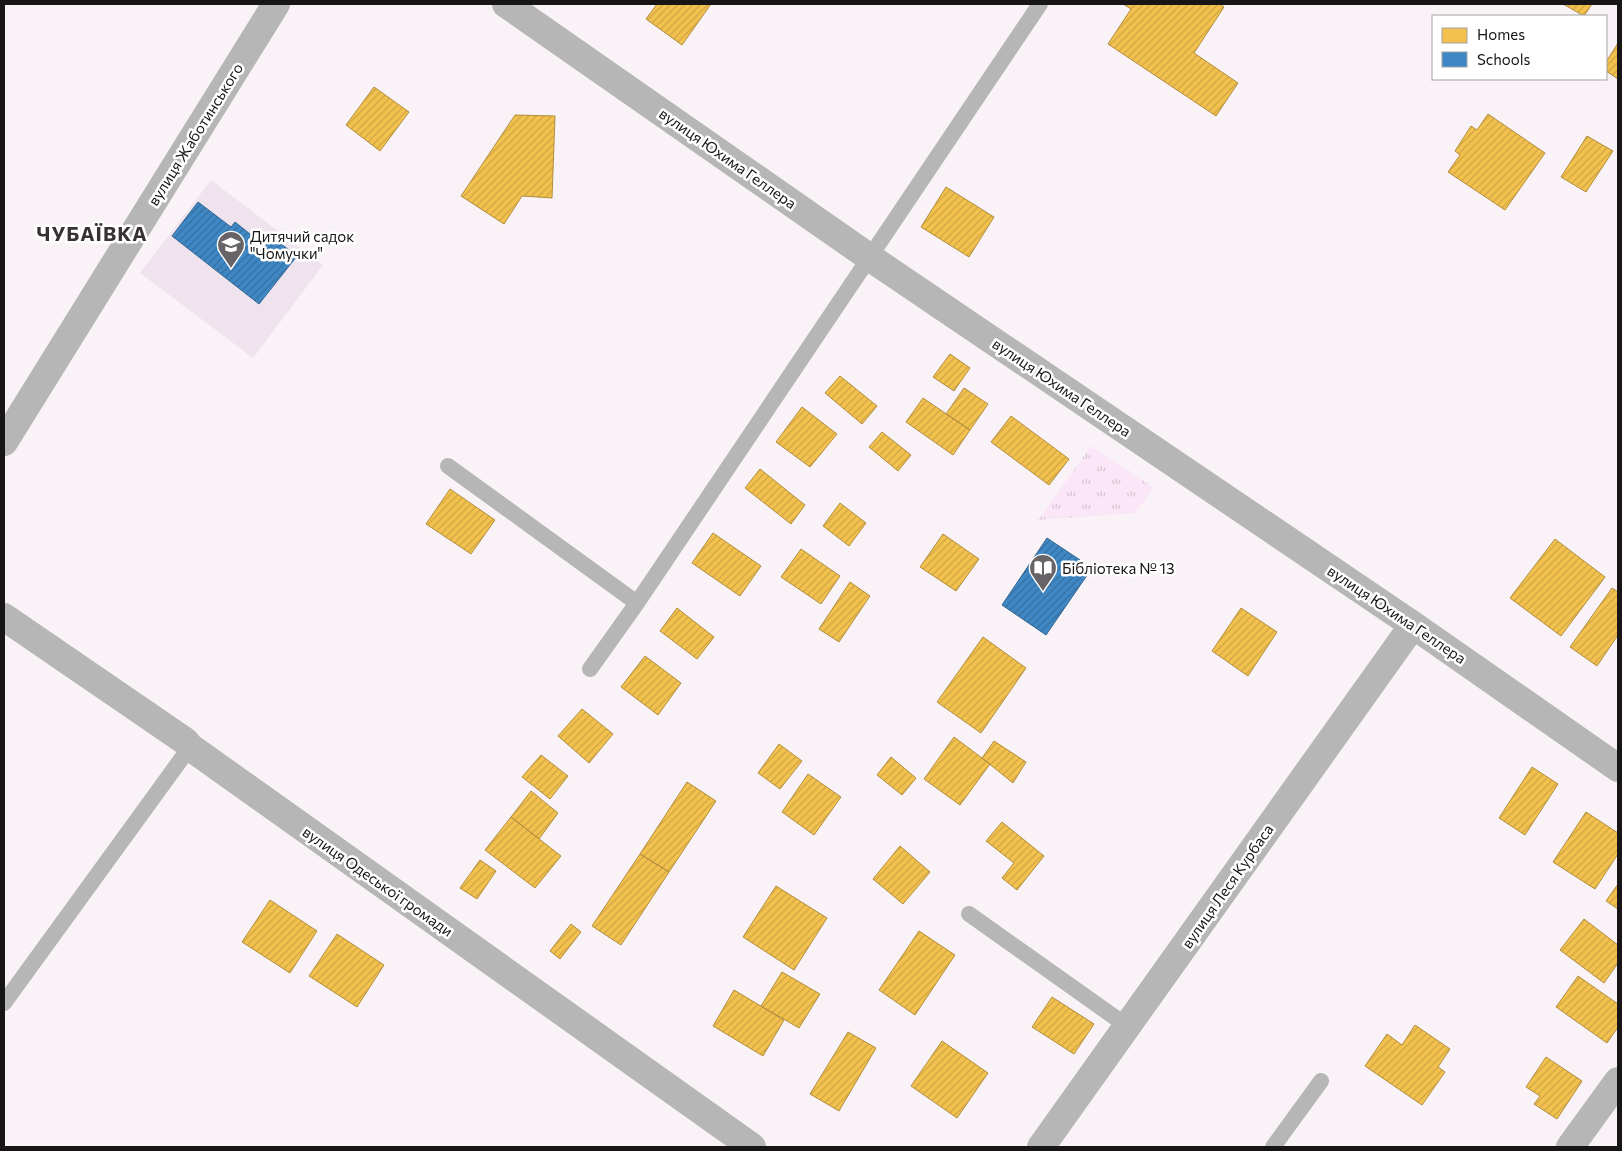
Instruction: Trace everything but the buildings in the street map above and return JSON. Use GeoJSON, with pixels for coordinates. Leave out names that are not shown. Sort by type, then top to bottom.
{"type":"FeatureCollection","features":[{"type":"Feature","properties":{"kind":"street","name":"вулиця Жаботинського"},"geometry":{"type":"LineString","coordinates":[[4,442],[276,4]]}},
{"type":"Feature","properties":{"kind":"street","name":"вулиця Юхима Геллера"},"geometry":{"type":"LineString","coordinates":[[506,4],[869,257],[1413,625],[1618,768]]}},
{"type":"Feature","properties":{"kind":"street","name":"вулиця Одеської громади"},"geometry":{"type":"LineString","coordinates":[[4,617],[185,741],[190,747],[752,1147]]}},
{"type":"Feature","properties":{"kind":"street","name":"вулиця Леся Курбаса"},"geometry":{"type":"LineString","coordinates":[[1041,1147],[1413,625]]}},
{"type":"Feature","properties":{"kind":"street"},"geometry":{"type":"LineString","coordinates":[[1570,1147],[1618,1081]]}},
{"type":"Feature","properties":{"kind":"lane"},"geometry":{"type":"LineString","coordinates":[[590,670],[1040,4]]}},
{"type":"Feature","properties":{"kind":"lane"},"geometry":{"type":"LineString","coordinates":[[448,466],[637,603]]}},
{"type":"Feature","properties":{"kind":"lane"},"geometry":{"type":"LineString","coordinates":[[4,1003],[190,747]]}},
{"type":"Feature","properties":{"kind":"lane"},"geometry":{"type":"LineString","coordinates":[[970,914],[1127,1026]]}},
{"type":"Feature","properties":{"kind":"lane"},"geometry":{"type":"LineString","coordinates":[[1273,1147],[1321,1081]]}},
{"type":"Feature","properties":{"kind":"shaded area","name":"Дитячий садок \"Чомучки\""},"geometry":{"type":"Polygon","coordinates":[[[211,180],[323,265],[253,358],[140,273],[211,180]]]}},
{"type":"Feature","properties":{"kind":"green space"},"geometry":{"type":"Polygon","coordinates":[[[1091,446],[1154,488],[1135,513],[1038,520],[1091,446]]]}},
{"type":"Feature","properties":{"kind":"place","name":"Дитячий садок \"Чомучки\""},"geometry":{"type":"Point","coordinates":[231,269]}},
{"type":"Feature","properties":{"kind":"place","name":"Бібліотека № 13"},"geometry":{"type":"Point","coordinates":[1043,592]}},
{"type":"Feature","properties":{"kind":"district","name":"ЧУБАЇВКА"},"geometry":{"type":"Point","coordinates":[92,233]}}]}
